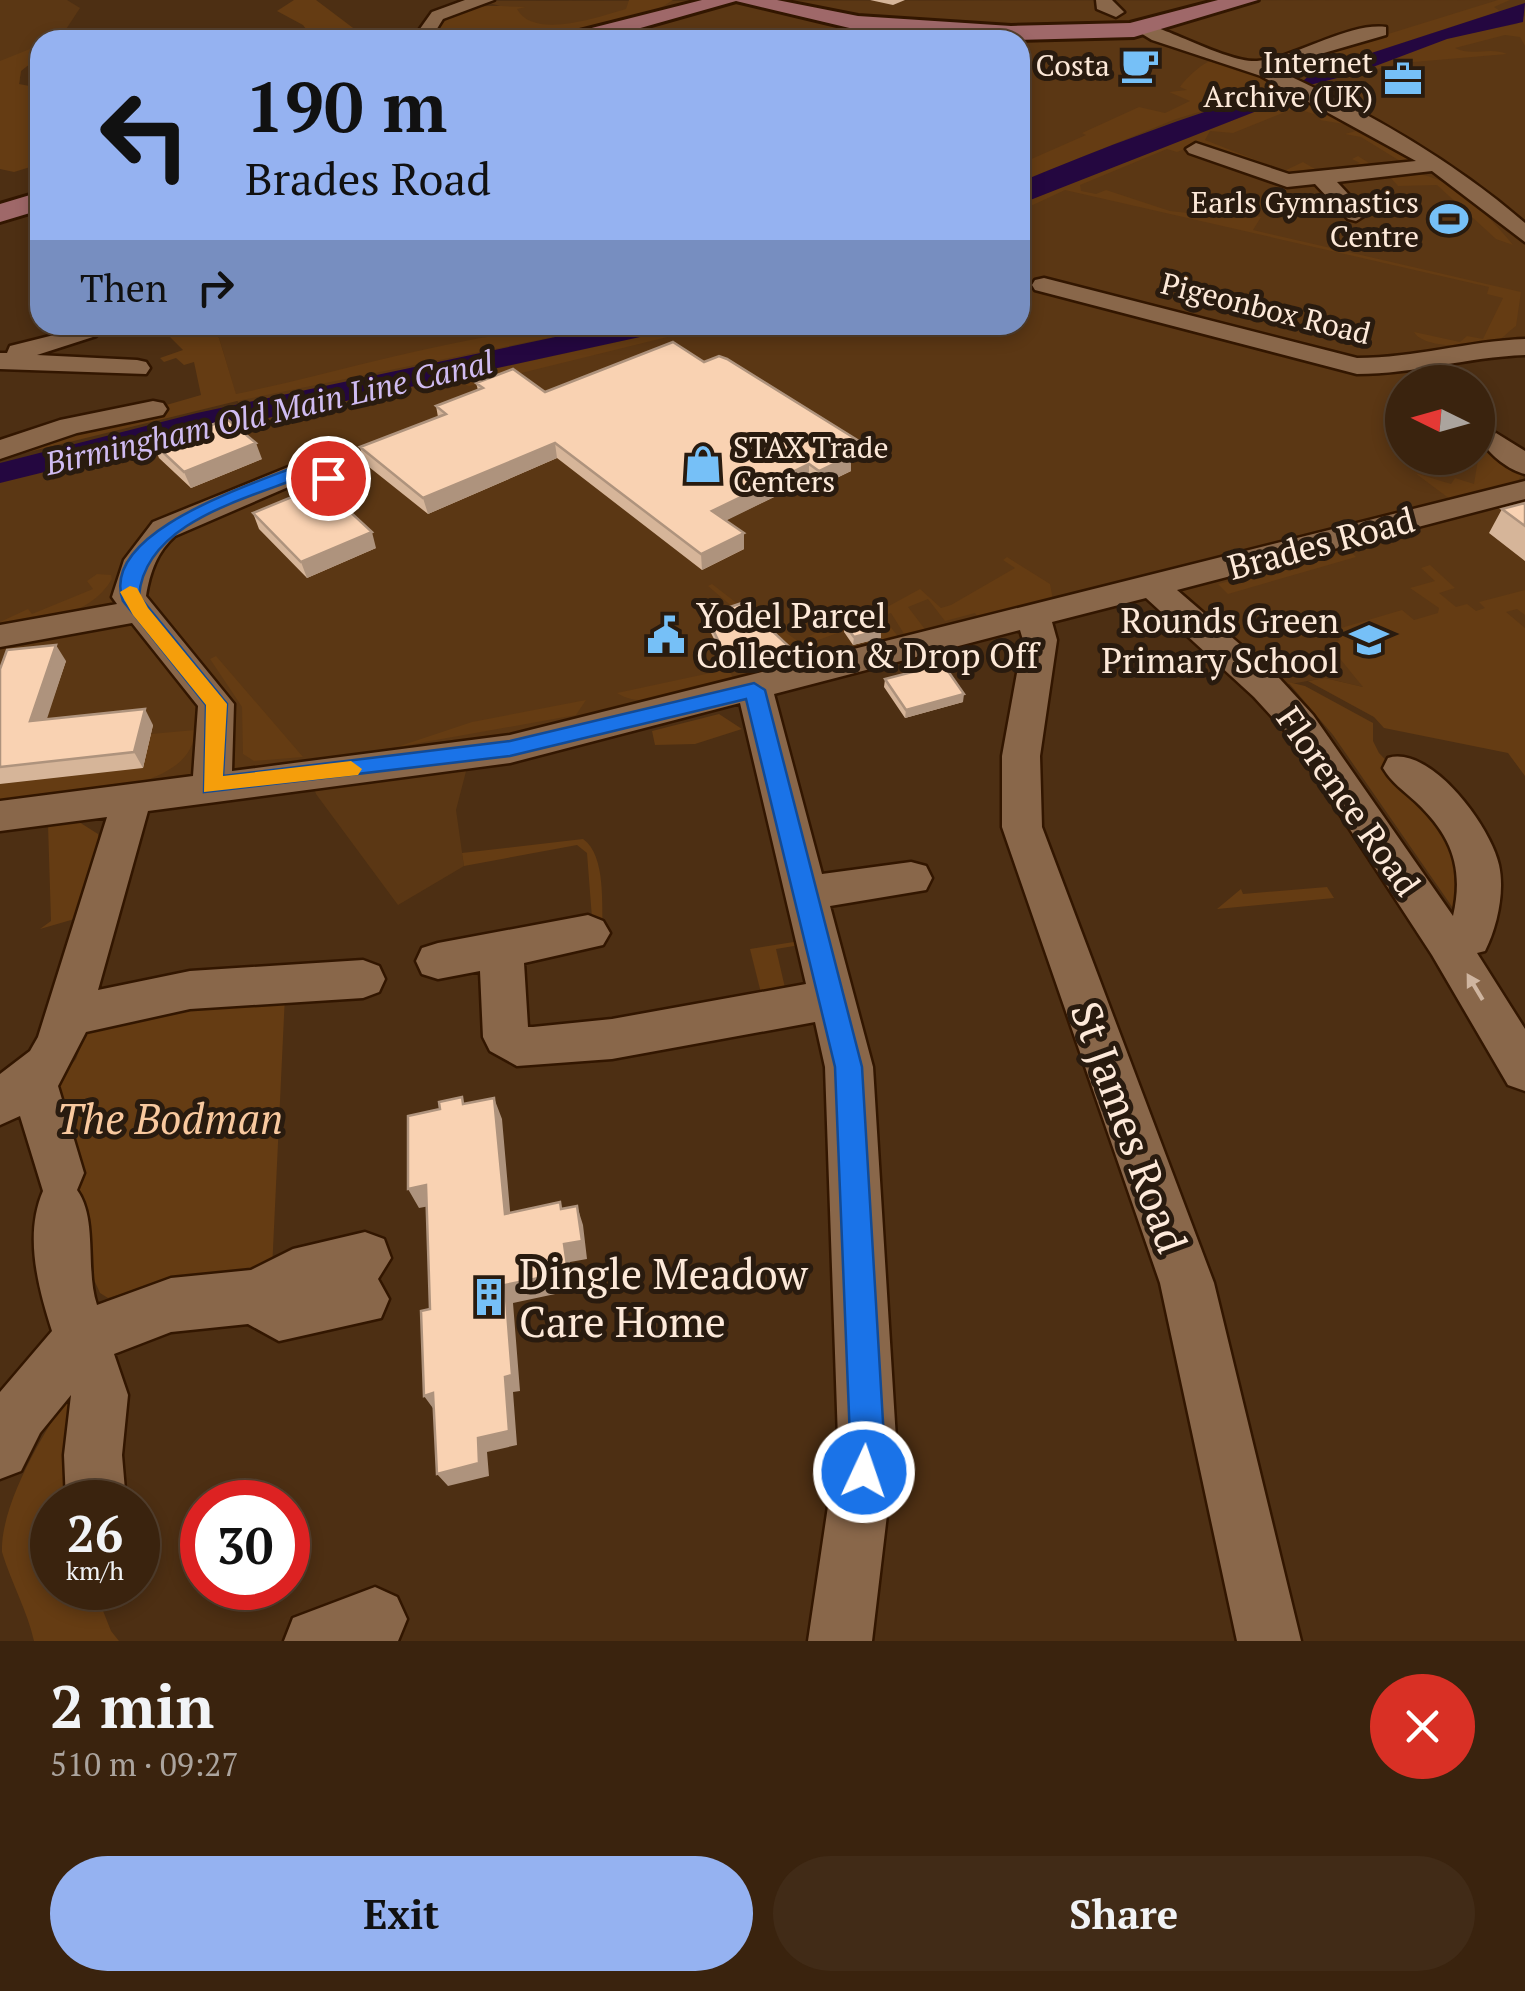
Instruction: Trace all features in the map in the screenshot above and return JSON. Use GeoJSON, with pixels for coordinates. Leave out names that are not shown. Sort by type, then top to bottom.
{"type":"FeatureCollection","features":[{"type":"Feature","properties":{"kind":"main road"},"geometry":{"type":"LineString","coordinates":[[636,21],[689,0]]}},
{"type":"Feature","properties":{"kind":"main road"},"geometry":{"type":"LineString","coordinates":[[606,30],[727,0]]}},
{"type":"Feature","properties":{"kind":"main road"},"geometry":{"type":"LineString","coordinates":[[746,0],[825,18],[936,30]]}},
{"type":"Feature","properties":{"kind":"main road"},"geometry":{"type":"LineString","coordinates":[[778,0],[854,18],[948,28],[1024,28],[1120,19],[1224,0]]}},
{"type":"Feature","properties":{"kind":"main road"},"geometry":{"type":"LineString","coordinates":[[1030,31],[1246,0]]}},
{"type":"Feature","properties":{"kind":"main road"},"geometry":{"type":"LineString","coordinates":[[0,213],[30,204]]}},
{"type":"Feature","properties":{"kind":"street"},"geometry":{"type":"LineString","coordinates":[[426,30],[432,18],[484,0]]}},
{"type":"Feature","properties":{"kind":"street"},"geometry":{"type":"LineString","coordinates":[[1120,19],[1170,40]]}},
{"type":"Feature","properties":{"kind":"street"},"geometry":{"type":"LineString","coordinates":[[1120,19],[1292,84],[1434,165],[1501,212],[1525,235]]}},
{"type":"Feature","properties":{"kind":"street"},"geometry":{"type":"LineString","coordinates":[[1255,67],[1376,33],[1346,26]]}},
{"type":"Feature","properties":{"kind":"street"},"geometry":{"type":"LineString","coordinates":[[1196,149],[1280,180],[1323,180],[1434,165]]}},
{"type":"Feature","properties":{"kind":"street"},"geometry":{"type":"LineString","coordinates":[[1323,180],[1356,214]]}},
{"type":"Feature","properties":{"kind":"street"},"geometry":{"type":"LineString","coordinates":[[1501,212],[1525,210]]}},
{"type":"Feature","properties":{"kind":"street","name":"Pigeonbox Road"},"geometry":{"type":"LineString","coordinates":[[1044,286],[1358,366],[1409,366],[1474,349],[1525,346]]}},
{"type":"Feature","properties":{"kind":"street"},"geometry":{"type":"LineString","coordinates":[[3,361],[82,347]]}},
{"type":"Feature","properties":{"kind":"street"},"geometry":{"type":"LineString","coordinates":[[3,361],[15,352],[82,347],[138,368]]}},
{"type":"Feature","properties":{"kind":"street"},"geometry":{"type":"LineString","coordinates":[[1474,349],[1525,365]]}},
{"type":"Feature","properties":{"kind":"street"},"geometry":{"type":"LineString","coordinates":[[0,450],[70,426],[152,409]]}},
{"type":"Feature","properties":{"kind":"street"},"geometry":{"type":"LineString","coordinates":[[1496,442],[1525,464]]}},
{"type":"Feature","properties":{"kind":"street"},"geometry":{"type":"LineString","coordinates":[[212,786],[216,704],[130,597],[131,579],[156,536],[172,525],[314,466]]}},
{"type":"Feature","properties":{"kind":"street","name":"Brades Road"},"geometry":{"type":"LineString","coordinates":[[0,816],[510,749],[754,690],[1525,490]]}},
{"type":"Feature","properties":{"kind":"street","name":"Florence Road"},"geometry":{"type":"LineString","coordinates":[[1154,586],[1267,688],[1300,724],[1447,942],[1525,1070]]}},
{"type":"Feature","properties":{"kind":"street"},"geometry":{"type":"LineString","coordinates":[[0,636],[140,611]]}},
{"type":"Feature","properties":{"kind":"street","name":"St James Road"},"geometry":{"type":"LineString","coordinates":[[1034,618],[1040,640],[1021,756],[1022,827],[1187,1283],[1268,1641]]}},
{"type":"Feature","properties":{"kind":"street"},"geometry":{"type":"LineString","coordinates":[[754,690],[848,1067],[867,1439],[840,1641]]}},
{"type":"Feature","properties":{"kind":"street","name":"Florence Road"},"geometry":{"type":"LineString","coordinates":[[1402,768],[1449,811],[1476,856],[1480,883],[1470,938],[1447,942]]}},
{"type":"Feature","properties":{"kind":"street"},"geometry":{"type":"LineString","coordinates":[[13,1095],[46,1066],[68,1016],[132,799]]}},
{"type":"Feature","properties":{"kind":"street"},"geometry":{"type":"LineString","coordinates":[[806,893],[911,878]]}},
{"type":"Feature","properties":{"kind":"street"},"geometry":{"type":"LineString","coordinates":[[438,961],[588,932]]}},
{"type":"Feature","properties":{"kind":"street"},"geometry":{"type":"LineString","coordinates":[[500,949],[506,1037],[517,1046],[533,1048],[612,1039],[832,999]]}},
{"type":"Feature","properties":{"kind":"street"},"geometry":{"type":"LineString","coordinates":[[68,1016],[190,990],[364,980]]}},
{"type":"Feature","properties":{"kind":"street"},"geometry":{"type":"LineString","coordinates":[[13,1095],[40,1099],[60,1191],[62,1280],[100,1395],[92,1455],[94,1480]]}},
{"type":"Feature","properties":{"kind":"street"},"geometry":{"type":"LineString","coordinates":[[0,1450],[20,1414],[81,1340],[171,1305],[257,1296],[279,1314],[364,1278]]}},
{"type":"Feature","properties":{"kind":"street"},"geometry":{"type":"LineString","coordinates":[[316,1641],[375,1619]]}},
{"type":"Feature","properties":{"kind":"shaded area"},"geometry":{"type":"Polygon","coordinates":[[[0,0],[67,0],[80,8],[66,30],[30,30],[30,63],[21,70],[19,85],[0,92],[0,0]]]}},
{"type":"Feature","properties":{"kind":"shaded area"},"geometry":{"type":"Polygon","coordinates":[[[1525,0],[1525,357],[1474,349],[1422,365],[1385,365],[1385,475],[1495,475],[1495,448],[1522,473],[1525,726],[1325,678],[1267,688],[1153,587],[470,756],[456,810],[464,866],[398,905],[316,794],[309,774],[0,816],[0,473],[242,416],[216,335],[1030,335],[1030,30],[531,30],[496,10],[500,6],[482,1],[1525,0]]]}},
{"type":"Feature","properties":{"kind":"green space"},"geometry":{"type":"Polygon","coordinates":[[[294,0],[316,0],[356,30],[307,30],[277,11],[294,0]]]}},
{"type":"Feature","properties":{"kind":"green space"},"geometry":{"type":"Polygon","coordinates":[[[629,0],[673,0],[646,15],[596,30],[437,30],[449,18],[471,8],[526,7],[517,9],[525,18],[552,25],[626,9],[629,0]]]}},
{"type":"Feature","properties":{"kind":"green space"},"geometry":{"type":"Polygon","coordinates":[[[1498,0],[1510,0],[1494,7],[1500,11],[1319,70],[1275,69],[1498,0]]]}},
{"type":"Feature","properties":{"kind":"green space"},"geometry":{"type":"Polygon","coordinates":[[[1525,15],[1525,46],[1520,37],[1505,35],[1455,48],[1507,54],[1402,63],[1345,77],[1347,71],[1442,39],[1517,24],[1525,15]]]}},
{"type":"Feature","properties":{"kind":"green space"},"geometry":{"type":"Polygon","coordinates":[[[30,49],[30,64],[21,71],[19,84],[30,86],[30,167],[14,172],[0,169],[0,61],[30,49]]]}},
{"type":"Feature","properties":{"kind":"green space"},"geometry":{"type":"Polygon","coordinates":[[[1211,60],[1264,77],[1279,88],[1176,119],[1030,178],[1030,160],[1086,135],[1082,133],[1139,107],[1165,113],[1190,101],[1169,92],[1187,90],[1180,87],[1186,79],[1211,60]]]}},
{"type":"Feature","properties":{"kind":"green space"},"geometry":{"type":"Polygon","coordinates":[[[1289,91],[1350,125],[1320,120],[1323,117],[1295,108],[1233,133],[1210,131],[1205,140],[1284,171],[1303,162],[1320,172],[1360,163],[1352,159],[1358,156],[1372,165],[1400,161],[1361,137],[1345,134],[1356,131],[1412,161],[1294,179],[1195,145],[1177,152],[1167,149],[1080,185],[1081,191],[1096,194],[1106,190],[1170,211],[1206,215],[1215,206],[1261,217],[1253,230],[1521,292],[1516,326],[1499,340],[1488,343],[1465,346],[1428,342],[1414,332],[1460,342],[1467,336],[1483,339],[1503,298],[1487,294],[1489,287],[1065,190],[1030,206],[1030,200],[1277,103],[1289,91]]]}},
{"type":"Feature","properties":{"kind":"green space"},"geometry":{"type":"Polygon","coordinates":[[[1429,176],[1457,190],[1513,245],[1496,239],[1437,185],[1398,186],[1390,177],[1429,176]]]}},
{"type":"Feature","properties":{"kind":"green space"},"geometry":{"type":"Polygon","coordinates":[[[168,335],[216,335],[236,394],[470,340],[499,335],[563,335],[237,401],[0,459],[0,453],[201,395],[194,362],[184,365],[176,358],[164,362],[160,358],[183,350],[168,335]]]}},
{"type":"Feature","properties":{"kind":"green space"},"geometry":{"type":"Polygon","coordinates":[[[649,335],[676,335],[469,386],[449,379],[649,335]]]}},
{"type":"Feature","properties":{"kind":"green space"},"geometry":{"type":"Polygon","coordinates":[[[1495,448],[1522,473],[1517,483],[1450,499],[1418,475],[1451,484],[1455,478],[1474,484],[1475,475],[1495,475],[1495,448]]]}},
{"type":"Feature","properties":{"kind":"green space"},"geometry":{"type":"Polygon","coordinates":[[[1349,550],[1356,557],[1228,594],[1218,584],[1349,550]]]}},
{"type":"Feature","properties":{"kind":"green space"},"geometry":{"type":"Polygon","coordinates":[[[1007,557],[1050,584],[1053,600],[978,618],[975,613],[945,621],[928,599],[908,607],[927,632],[906,637],[891,613],[882,616],[900,639],[884,643],[867,622],[786,652],[708,586],[712,584],[778,635],[785,632],[799,642],[856,611],[867,618],[920,589],[941,608],[951,605],[1015,568],[1003,560],[1007,557]]]}},
{"type":"Feature","properties":{"kind":"green space"},"geometry":{"type":"Polygon","coordinates":[[[1430,565],[1455,588],[1439,593],[1456,607],[1467,604],[1476,611],[1485,608],[1479,602],[1525,590],[1525,615],[1517,609],[1506,612],[1525,628],[1525,776],[1508,753],[1384,728],[1374,717],[1308,681],[1325,678],[1363,687],[1328,644],[1340,640],[1331,631],[1402,610],[1414,620],[1438,613],[1439,608],[1410,588],[1435,581],[1421,568],[1430,565]]]}},
{"type":"Feature","properties":{"kind":"green space"},"geometry":{"type":"Polygon","coordinates":[[[97,574],[111,575],[112,579],[102,592],[77,609],[48,617],[0,622],[28,609],[32,614],[93,589],[87,581],[97,574]]]}},
{"type":"Feature","properties":{"kind":"green space"},"geometry":{"type":"Polygon","coordinates":[[[216,656],[303,757],[254,761],[243,754],[242,707],[210,659],[216,656]]]}},
{"type":"Feature","properties":{"kind":"green space"},"geometry":{"type":"Polygon","coordinates":[[[729,669],[733,678],[675,696],[644,700],[617,693],[729,669]]]}},
{"type":"Feature","properties":{"kind":"green space"},"geometry":{"type":"Polygon","coordinates":[[[1288,682],[1305,686],[1373,723],[1373,741],[1379,753],[1462,840],[1455,911],[1333,735],[1288,682]]]}},
{"type":"Feature","properties":{"kind":"green space"},"geometry":{"type":"Polygon","coordinates":[[[586,700],[576,715],[397,747],[472,722],[586,700]]]}},
{"type":"Feature","properties":{"kind":"green space"},"geometry":{"type":"Polygon","coordinates":[[[719,714],[742,729],[695,744],[655,745],[652,731],[719,714]]]}},
{"type":"Feature","properties":{"kind":"green space"},"geometry":{"type":"Polygon","coordinates":[[[195,730],[188,752],[171,769],[145,780],[83,793],[0,800],[0,784],[143,768],[151,734],[195,730]]]}},
{"type":"Feature","properties":{"kind":"green space"},"geometry":{"type":"Polygon","coordinates":[[[79,822],[98,834],[99,841],[78,918],[40,929],[51,921],[48,824],[79,822]]]}},
{"type":"Feature","properties":{"kind":"green space"},"geometry":{"type":"Polygon","coordinates":[[[583,839],[596,857],[601,883],[603,934],[594,944],[587,853],[577,845],[464,866],[462,853],[583,839]]]}},
{"type":"Feature","properties":{"kind":"green space"},"geometry":{"type":"Polygon","coordinates":[[[1327,887],[1334,898],[1217,909],[1241,889],[1243,894],[1327,887]]]}},
{"type":"Feature","properties":{"kind":"green space"},"geometry":{"type":"Polygon","coordinates":[[[800,941],[800,945],[776,949],[786,992],[762,997],[750,949],[800,941]]]}},
{"type":"Feature","properties":{"kind":"green space","name":"The Bodman"},"geometry":{"type":"Polygon","coordinates":[[[285,995],[272,1270],[177,1278],[108,1298],[100,1293],[91,1273],[51,1089],[76,1059],[89,1024],[138,1013],[285,995]]]}},
{"type":"Feature","properties":{"kind":"green space"},"geometry":{"type":"Polygon","coordinates":[[[78,1384],[71,1480],[30,1480],[30,1610],[103,1610],[119,1641],[34,1641],[2,1552],[9,1510],[28,1464],[78,1384]]]}},
{"type":"Feature","properties":{"kind":"water"},"geometry":{"type":"Polygon","coordinates":[[[1525,3],[1523,22],[1447,39],[1357,73],[1290,90],[1293,94],[1277,103],[1030,200],[1030,178],[1195,115],[1303,81],[1313,72],[1525,3]]]}},
{"type":"Feature","properties":{"kind":"water","name":"Birmingham Old Main Line Canal"},"geometry":{"type":"Polygon","coordinates":[[[565,335],[649,335],[231,426],[0,483],[0,463],[197,413],[565,335]]]}},
{"type":"Feature","properties":{"kind":"building","name":"STAX Trade Centers"},"geometry":{"type":"Polygon","coordinates":[[[673,342],[704,362],[719,356],[727,359],[859,441],[842,449],[852,455],[819,471],[809,464],[712,511],[744,533],[701,554],[555,443],[423,498],[360,447],[446,414],[436,406],[483,388],[476,383],[513,369],[545,392],[673,342]]]}},
{"type":"Feature","properties":{"kind":"building"},"geometry":{"type":"Polygon","coordinates":[[[227,419],[256,443],[184,472],[152,442],[188,428],[193,432],[227,419]]]}},
{"type":"Feature","properties":{"kind":"building"},"geometry":{"type":"Polygon","coordinates":[[[321,485],[372,532],[301,562],[253,513],[321,485]]]}},
{"type":"Feature","properties":{"kind":"building"},"geometry":{"type":"Polygon","coordinates":[[[1525,503],[1525,526],[1502,509],[1525,503]]]}},
{"type":"Feature","properties":{"kind":"building"},"geometry":{"type":"Polygon","coordinates":[[[742,603],[795,652],[742,665],[739,658],[728,661],[706,615],[742,603]]]}},
{"type":"Feature","properties":{"kind":"building"},"geometry":{"type":"Polygon","coordinates":[[[871,616],[881,630],[854,637],[844,624],[871,616]]]}},
{"type":"Feature","properties":{"kind":"building"},"geometry":{"type":"Polygon","coordinates":[[[56,645],[30,721],[145,709],[134,752],[0,767],[0,669],[7,650],[56,645]]]}},
{"type":"Feature","properties":{"kind":"building"},"geometry":{"type":"Polygon","coordinates":[[[943,664],[964,694],[906,710],[885,679],[943,664]]]}},
{"type":"Feature","properties":{"kind":"building","name":"Dingle Meadow Care Home"},"geometry":{"type":"Polygon","coordinates":[[[462,1097],[463,1104],[494,1098],[505,1214],[560,1202],[561,1209],[577,1206],[582,1241],[564,1244],[568,1272],[505,1285],[512,1375],[505,1377],[509,1431],[478,1438],[479,1463],[437,1474],[433,1393],[424,1396],[421,1311],[430,1309],[426,1185],[408,1189],[408,1116],[440,1109],[439,1102],[462,1097]]]}},
{"type":"Feature","properties":{"kind":"slow traffic"},"geometry":{"type":"LineString","coordinates":[[130,592],[140,611],[216,704],[212,786],[351,769]]}},
{"type":"Feature","properties":{"kind":"place","name":"Costa"},"geometry":{"type":"Point","coordinates":[1140,65]}},
{"type":"Feature","properties":{"kind":"place","name":"Internet Archive (UK)"},"geometry":{"type":"Point","coordinates":[1403,79]}},
{"type":"Feature","properties":{"kind":"place","name":"Earls Gymnastics Centre"},"geometry":{"type":"Point","coordinates":[1449,219]}},
{"type":"Feature","properties":{"kind":"place","name":"STAX Trade Centers"},"geometry":{"type":"Point","coordinates":[703,464]}},
{"type":"Feature","properties":{"kind":"place","name":"Yodel Parcel Collection & Drop Off"},"geometry":{"type":"Point","coordinates":[666,635]}},
{"type":"Feature","properties":{"kind":"place","name":"Rounds Green Primary School"},"geometry":{"type":"Point","coordinates":[1369,640]}},
{"type":"Feature","properties":{"kind":"place","name":"Dingle Meadow Care Home"},"geometry":{"type":"Point","coordinates":[489,1297]}},
{"type":"Feature","properties":{"kind":"route"},"geometry":{"type":"LineString","coordinates":[[328,478],[313,466],[172,525],[148,546],[131,579],[130,597],[216,704],[212,786],[446,760],[510,749],[754,690],[848,1067],[867,1439],[864,1472]]}}]}
